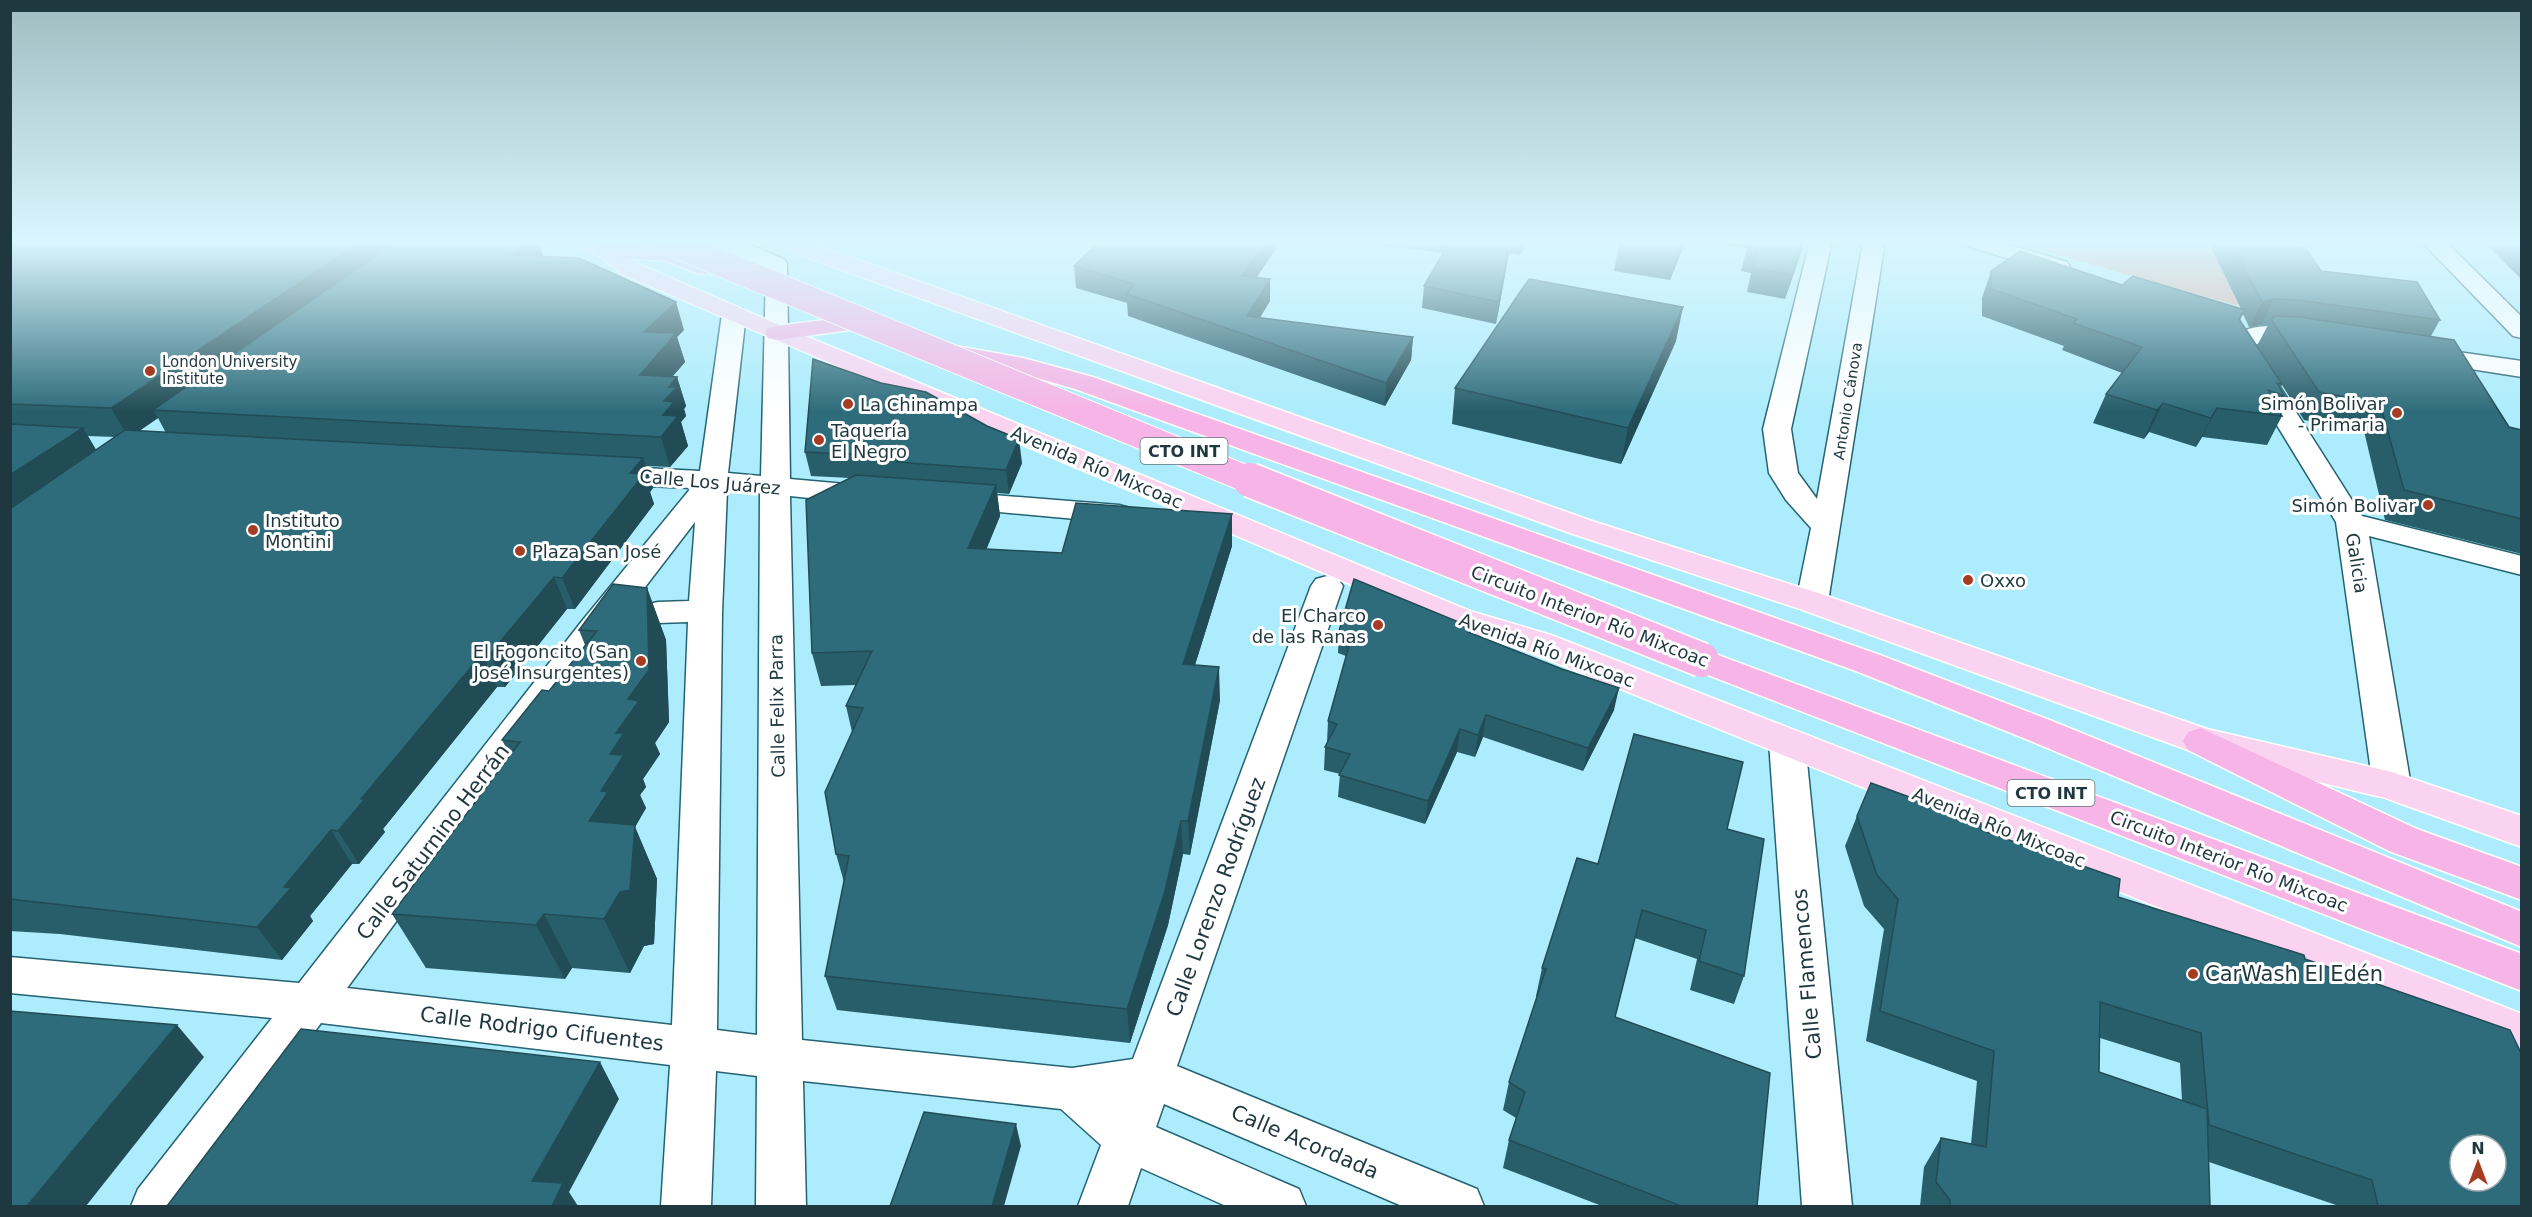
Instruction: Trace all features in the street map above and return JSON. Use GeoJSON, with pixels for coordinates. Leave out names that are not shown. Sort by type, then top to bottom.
{"type":"FeatureCollection","features":[{"type":"Feature","properties":{"kind":"highway"},"geometry":{"type":"LineString","coordinates":[[779,298],[918,347],[1023,366],[1084,383],[1868,663],[2039,730],[2522,930]]}},
{"type":"Feature","properties":{"kind":"highway","name":"Circuito Interior Río Mixcoac"},"geometry":{"type":"LineString","coordinates":[[806,298],[1424,551],[1702,660],[2522,973]]}},
{"type":"Feature","properties":{"kind":"highway"},"geometry":{"type":"LineString","coordinates":[[777,333],[848,324]]}},
{"type":"Feature","properties":{"kind":"highway"},"geometry":{"type":"LineString","coordinates":[[2201,741],[2403,840],[2522,884]]}},
{"type":"Feature","properties":{"kind":"main road","name":"Avenida Río Mixcoac"},"geometry":{"type":"LineString","coordinates":[[697,298],[1458,618],[1539,643],[2521,1035]]}},
{"type":"Feature","properties":{"kind":"main road"},"geometry":{"type":"LineString","coordinates":[[945,298],[1581,527],[1812,602],[2201,741],[2392,786],[2522,832]]}},
{"type":"Feature","properties":{"kind":"street","name":"Calle Felix Parra"},"geometry":{"type":"LineString","coordinates":[[779,298],[775,488],[781,1206]]}},
{"type":"Feature","properties":{"kind":"street"},"geometry":{"type":"LineString","coordinates":[[1808,298],[1778,429],[1777,457],[1788,485],[1827,527]]}},
{"type":"Feature","properties":{"kind":"street","name":"Antonio Cánova"},"geometry":{"type":"LineString","coordinates":[[1812,602],[1866,298]]}},
{"type":"Feature","properties":{"kind":"street"},"geometry":{"type":"LineString","coordinates":[[2489,298],[2522,331]]}},
{"type":"Feature","properties":{"kind":"street"},"geometry":{"type":"LineString","coordinates":[[686,1206],[694,1047],[705,613],[714,480],[734,314]]}},
{"type":"Feature","properties":{"kind":"street","name":"Galicia"},"geometry":{"type":"LineString","coordinates":[[2332,342],[2271,334],[2248,337],[2241,345],[2351,522],[2392,786]]}},
{"type":"Feature","properties":{"kind":"street"},"geometry":{"type":"LineString","coordinates":[[2403,352],[2522,369]]}},
{"type":"Feature","properties":{"kind":"street","name":"Calle Los Juárez"},"geometry":{"type":"LineString","coordinates":[[583,474],[714,480],[775,488],[894,497]]}},
{"type":"Feature","properties":{"kind":"street","name":"Calle Saturnino Herrán"},"geometry":{"type":"LineString","coordinates":[[156,1206],[594,629],[714,480]]}},
{"type":"Feature","properties":{"kind":"street"},"geometry":{"type":"LineString","coordinates":[[930,499],[1228,522]]}},
{"type":"Feature","properties":{"kind":"street"},"geometry":{"type":"LineString","coordinates":[[2351,522],[2522,566]]}},
{"type":"Feature","properties":{"kind":"street","name":"Calle Lorenzo Rodríguez"},"geometry":{"type":"LineString","coordinates":[[1103,1206],[1327,586]]}},
{"type":"Feature","properties":{"kind":"street"},"geometry":{"type":"LineString","coordinates":[[594,629],[656,611],[681,610],[705,613]]}},
{"type":"Feature","properties":{"kind":"street","name":"Calle Flamencos"},"geometry":{"type":"LineString","coordinates":[[1787,742],[1827,1206]]}},
{"type":"Feature","properties":{"kind":"street","name":"Calle Rodrigo Cifuentes"},"geometry":{"type":"LineString","coordinates":[[10,975],[310,1002],[780,1058],[1072,1089],[1151,1077]]}},
{"type":"Feature","properties":{"kind":"street","name":"Calle Acordada"},"geometry":{"type":"LineString","coordinates":[[1151,1077],[1459,1206]]}},
{"type":"Feature","properties":{"kind":"street"},"geometry":{"type":"LineString","coordinates":[[1072,1089],[1129,1139],[1281,1206]]}},
{"type":"Feature","properties":{"kind":"shaded area"},"geometry":{"type":"Polygon","coordinates":[[[2210,298],[2235,298],[2239,306],[2210,298]]]}},
{"type":"Feature","properties":{"kind":"building"},"geometry":{"type":"Polygon","coordinates":[[[10,298],[277,298],[111,408],[10,404],[10,298]]]}},
{"type":"Feature","properties":{"kind":"building"},"geometry":{"type":"Polygon","coordinates":[[[315,298],[667,298],[676,302],[644,332],[676,333],[640,375],[677,377],[669,387],[677,387],[664,401],[674,402],[663,415],[678,416],[661,437],[153,410],[315,298]]]}},
{"type":"Feature","properties":{"kind":"building"},"geometry":{"type":"Polygon","coordinates":[[[1138,298],[1258,298],[1247,316],[1413,337],[1386,383],[1138,298]]]}},
{"type":"Feature","properties":{"kind":"building"},"geometry":{"type":"Polygon","coordinates":[[[1479,298],[1500,298],[1499,302],[1479,298]]]}},
{"type":"Feature","properties":{"kind":"building"},"geometry":{"type":"Polygon","coordinates":[[[1516,298],[1632,298],[1683,307],[1628,428],[1455,388],[1516,298]]]}},
{"type":"Feature","properties":{"kind":"building"},"geometry":{"type":"Polygon","coordinates":[[[2016,298],[2205,298],[2245,310],[2239,319],[2282,384],[2277,383],[2285,396],[2268,390],[2282,416],[2217,408],[2211,418],[2163,403],[2157,410],[2106,394],[2142,347],[2073,323],[2077,319],[2016,298]]]}},
{"type":"Feature","properties":{"kind":"building"},"geometry":{"type":"Polygon","coordinates":[[[2260,298],[2427,298],[2440,320],[2298,300],[2274,299],[2262,302],[2260,298]]]}},
{"type":"Feature","properties":{"kind":"building"},"geometry":{"type":"Polygon","coordinates":[[[2275,316],[2299,317],[2454,340],[2509,427],[2522,430],[2522,519],[2404,490],[2380,403],[2319,392],[2271,319],[2275,316]]]}},
{"type":"Feature","properties":{"kind":"building"},"geometry":{"type":"Polygon","coordinates":[[[813,359],[881,383],[926,392],[987,426],[1019,439],[1006,470],[896,462],[907,457],[805,452],[813,359]]]}},
{"type":"Feature","properties":{"kind":"building"},"geometry":{"type":"Polygon","coordinates":[[[10,424],[83,428],[10,475],[10,424]]]}},
{"type":"Feature","properties":{"kind":"building"},"geometry":{"type":"Polygon","coordinates":[[[125,430],[643,458],[630,473],[644,474],[562,578],[554,577],[490,654],[482,654],[361,799],[365,799],[338,831],[331,830],[284,887],[291,888],[257,927],[10,899],[10,509],[125,430]]]}},
{"type":"Feature","properties":{"kind":"building"},"geometry":{"type":"Polygon","coordinates":[[[856,475],[996,485],[968,548],[1062,553],[1076,503],[1232,514],[1183,664],[1219,667],[1188,821],[1181,821],[1165,891],[1127,1009],[825,976],[849,856],[836,854],[825,792],[863,708],[846,706],[872,651],[812,653],[806,500],[856,475]]]}},
{"type":"Feature","properties":{"kind":"building"},"geometry":{"type":"Polygon","coordinates":[[[1354,579],[1471,627],[1468,632],[1562,669],[1619,688],[1588,748],[1486,715],[1478,735],[1460,729],[1428,801],[1339,775],[1350,754],[1325,747],[1337,724],[1328,721],[1352,635],[1339,631],[1354,579]]]}},
{"type":"Feature","properties":{"kind":"building"},"geometry":{"type":"Polygon","coordinates":[[[613,584],[647,588],[649,670],[628,699],[639,701],[616,733],[624,733],[610,754],[624,755],[601,791],[608,792],[589,821],[635,825],[630,890],[620,892],[604,919],[544,914],[536,925],[392,914],[520,742],[502,740],[542,690],[549,691],[597,631],[579,630],[613,584]]]}},
{"type":"Feature","properties":{"kind":"building"},"geometry":{"type":"Polygon","coordinates":[[[1634,734],[1743,762],[1727,829],[1764,839],[1744,976],[1699,961],[1706,930],[1642,910],[1615,1017],[1770,1073],[1757,1206],[1681,1206],[1509,1140],[1525,1092],[1509,1082],[1546,969],[1542,968],[1577,858],[1598,864],[1634,734]]]}},
{"type":"Feature","properties":{"kind":"building"},"geometry":{"type":"Polygon","coordinates":[[[1871,783],[1981,823],[1981,830],[2120,879],[2118,897],[2304,955],[2305,959],[2510,1030],[2522,1055],[2522,1206],[2378,1206],[2372,1180],[2209,1125],[2201,1033],[2100,1002],[2099,1072],[2207,1109],[2210,1206],[1950,1206],[1950,1200],[1936,1182],[1941,1138],[1986,1147],[1994,1051],[1880,1011],[1898,899],[1877,875],[1857,816],[1871,783]]]}},
{"type":"Feature","properties":{"kind":"building"},"geometry":{"type":"Polygon","coordinates":[[[10,1011],[177,1025],[27,1206],[10,1206],[10,1011]]]}},
{"type":"Feature","properties":{"kind":"building"},"geometry":{"type":"Polygon","coordinates":[[[301,1029],[600,1062],[532,1181],[563,1183],[552,1206],[167,1206],[301,1029]]]}},
{"type":"Feature","properties":{"kind":"building"},"geometry":{"type":"Polygon","coordinates":[[[924,1112],[1016,1124],[992,1206],[890,1206],[924,1112]]]}},
{"type":"Feature","properties":{"kind":"place","name":"London University Institute"},"geometry":{"type":"Point","coordinates":[150,371]}},
{"type":"Feature","properties":{"kind":"place","name":"La Chinampa"},"geometry":{"type":"Point","coordinates":[848,404]}},
{"type":"Feature","properties":{"kind":"place","name":"Simón Bolivar - Primaria"},"geometry":{"type":"Point","coordinates":[2397,413]}},
{"type":"Feature","properties":{"kind":"place","name":"Taquería El Negro"},"geometry":{"type":"Point","coordinates":[819,440]}},
{"type":"Feature","properties":{"kind":"place","name":"Simón Bolivar"},"geometry":{"type":"Point","coordinates":[2428,505]}},
{"type":"Feature","properties":{"kind":"place","name":"Instituto Montini"},"geometry":{"type":"Point","coordinates":[253,530]}},
{"type":"Feature","properties":{"kind":"place","name":"Plaza San José"},"geometry":{"type":"Point","coordinates":[520,551]}},
{"type":"Feature","properties":{"kind":"place","name":"Oxxo"},"geometry":{"type":"Point","coordinates":[1968,580]}},
{"type":"Feature","properties":{"kind":"place","name":"El Charco de las Ranas"},"geometry":{"type":"Point","coordinates":[1378,625]}},
{"type":"Feature","properties":{"kind":"place","name":"El Fogoncito (San José Insurgentes)"},"geometry":{"type":"Point","coordinates":[641,661]}},
{"type":"Feature","properties":{"kind":"place","name":"CarWash El Edén"},"geometry":{"type":"Point","coordinates":[2193,974]}}]}
